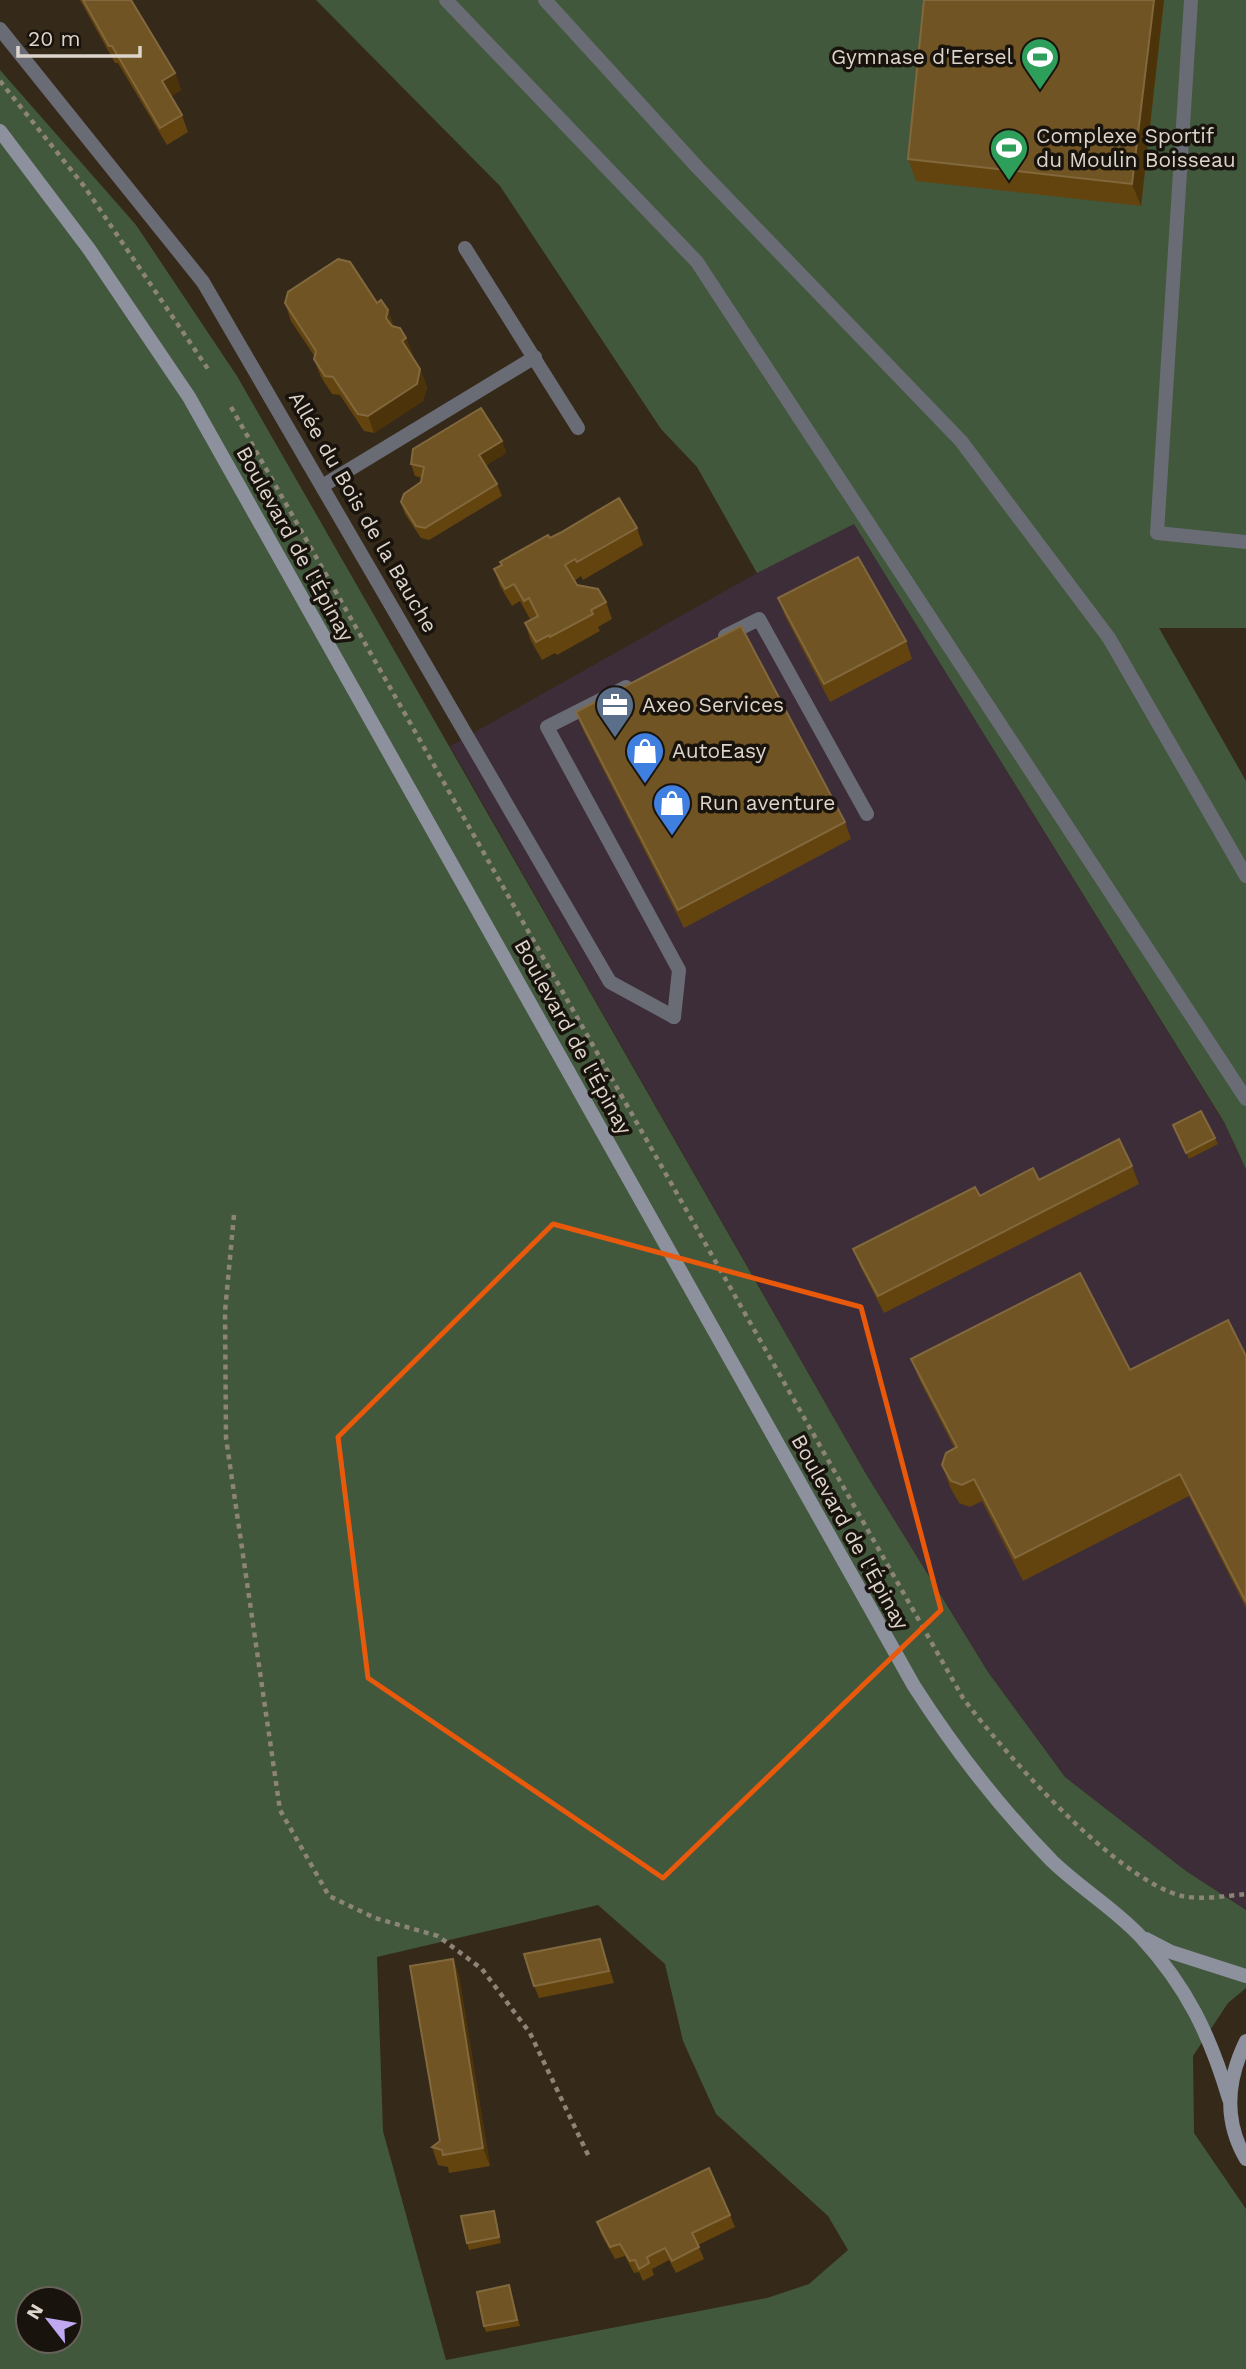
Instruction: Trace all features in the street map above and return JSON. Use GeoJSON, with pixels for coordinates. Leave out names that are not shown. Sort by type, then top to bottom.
{"type":"FeatureCollection","features":[{"type":"Feature","properties":{"kind":"street"},"geometry":{"type":"LineString","coordinates":[[446,0],[697,262],[1246,1099]]}},
{"type":"Feature","properties":{"kind":"street"},"geometry":{"type":"LineString","coordinates":[[545,0],[698,168],[961,441],[1109,638],[1246,876]]}},
{"type":"Feature","properties":{"kind":"street"},"geometry":{"type":"LineString","coordinates":[[1191,0],[1157,533],[1246,542]]}},
{"type":"Feature","properties":{"kind":"street","name":"Allée du Bois de la Bauche"},"geometry":{"type":"LineString","coordinates":[[0,29],[203,282],[324,485],[610,982],[674,1017],[679,970],[547,727],[634,682]]}},
{"type":"Feature","properties":{"kind":"street","name":"Boulevard de l'Épinay"},"geometry":{"type":"LineString","coordinates":[[0,131],[89,249],[189,397],[914,1686],[953,1746],[1020,1827],[1055,1863],[1141,1937],[1202,2020],[1229,2099]]}},
{"type":"Feature","properties":{"kind":"street"},"geometry":{"type":"LineString","coordinates":[[465,248],[578,428]]}},
{"type":"Feature","properties":{"kind":"street"},"geometry":{"type":"LineString","coordinates":[[324,485],[535,357]]}},
{"type":"Feature","properties":{"kind":"street"},"geometry":{"type":"LineString","coordinates":[[709,644],[759,619],[867,814]]}},
{"type":"Feature","properties":{"kind":"street","name":"Boulevard de l'Épinay"},"geometry":{"type":"LineString","coordinates":[[1141,1937],[1171,1952],[1246,1976]]}},
{"type":"Feature","properties":{"kind":"street"},"geometry":{"type":"LineString","coordinates":[[1246,2040],[1231,2080],[1229,2099],[1233,2128],[1246,2159]]}},
{"type":"Feature","properties":{"kind":"path"},"geometry":{"type":"LineString","coordinates":[[0,81],[83,186],[212,376]]}},
{"type":"Feature","properties":{"kind":"path"},"geometry":{"type":"LineString","coordinates":[[225,398],[963,1698],[996,1742],[1032,1781],[1114,1854],[1160,1888],[1185,1897],[1246,1894]]}},
{"type":"Feature","properties":{"kind":"path"},"geometry":{"type":"LineString","coordinates":[[234,1215],[225,1311],[226,1438],[280,1810],[330,1896],[374,1918],[438,1936],[482,1969],[530,2033],[590,2159]]}},
{"type":"Feature","properties":{"kind":"highlighted area"},"geometry":{"type":"Polygon","coordinates":[[[553,1224],[861,1307],[941,1610],[663,1878],[368,1678],[338,1437],[553,1224]]]}},
{"type":"Feature","properties":{"kind":"shaded area"},"geometry":{"type":"Polygon","coordinates":[[[854,523],[1224,1123],[1246,1169],[1246,1910],[1186,1871],[1065,1777],[988,1672],[866,1474],[450,746],[757,573],[854,523]]]}},
{"type":"Feature","properties":{"kind":"green space"},"geometry":{"type":"Polygon","coordinates":[[[316,0],[1246,0],[1246,628],[1159,628],[1246,781],[1246,1169],[1224,1122],[854,524],[757,573],[697,467],[661,429],[500,186],[316,0]]]}},
{"type":"Feature","properties":{"kind":"green space"},"geometry":{"type":"Polygon","coordinates":[[[0,70],[136,225],[237,376],[866,1474],[988,1672],[1065,1777],[1186,1871],[1246,1910],[1246,1988],[1228,2003],[1193,2056],[1194,2133],[1246,2209],[1246,2369],[0,2369],[0,70]],[[598,1905],[377,1957],[383,2131],[446,2360],[767,2298],[809,2284],[848,2250],[828,2216],[716,2114],[683,2041],[665,1964],[598,1905]]]}},
{"type":"Feature","properties":{"kind":"building"},"geometry":{"type":"Polygon","coordinates":[[[83,0],[131,0],[175,73],[162,81],[182,115],[160,128],[83,0]]]}},
{"type":"Feature","properties":{"kind":"building","name":"Gymnase d'Eersel"},"geometry":{"type":"Polygon","coordinates":[[[924,0],[1154,0],[1132,184],[908,159],[924,0]]]}},
{"type":"Feature","properties":{"kind":"building"},"geometry":{"type":"Polygon","coordinates":[[[338,259],[350,262],[377,303],[381,300],[388,310],[386,318],[392,326],[400,328],[406,338],[402,341],[420,369],[417,384],[368,416],[358,414],[333,377],[325,376],[314,359],[316,351],[285,303],[288,292],[338,259]]]}},
{"type":"Feature","properties":{"kind":"building"},"geometry":{"type":"Polygon","coordinates":[[[481,408],[502,441],[479,455],[497,484],[425,528],[416,526],[401,502],[404,494],[421,482],[424,467],[411,464],[413,449],[481,408]]]}},
{"type":"Feature","properties":{"kind":"building"},"geometry":{"type":"Polygon","coordinates":[[[619,498],[637,528],[577,562],[575,559],[565,565],[577,585],[598,589],[606,602],[591,610],[593,614],[536,642],[525,623],[538,616],[529,598],[524,601],[514,584],[505,589],[494,569],[502,565],[500,562],[548,535],[550,538],[560,533],[619,498]]]}},
{"type":"Feature","properties":{"kind":"building"},"geometry":{"type":"Polygon","coordinates":[[[858,557],[906,641],[824,684],[778,598],[858,557]]]}},
{"type":"Feature","properties":{"kind":"building"},"geometry":{"type":"Polygon","coordinates":[[[741,626],[845,822],[678,910],[576,712],[741,626]]]}},
{"type":"Feature","properties":{"kind":"building"},"geometry":{"type":"Polygon","coordinates":[[[1201,1111],[1215,1138],[1186,1153],[1173,1125],[1201,1111]]]}},
{"type":"Feature","properties":{"kind":"building"},"geometry":{"type":"Polygon","coordinates":[[[1119,1139],[1132,1166],[878,1296],[853,1249],[975,1187],[980,1196],[1033,1168],[1039,1180],[1119,1139]]]}},
{"type":"Feature","properties":{"kind":"building"},"geometry":{"type":"Polygon","coordinates":[[[1080,1273],[1130,1370],[1228,1320],[1246,1356],[1246,1602],[1180,1474],[1015,1558],[974,1479],[962,1485],[951,1481],[942,1465],[946,1453],[957,1447],[911,1359],[1080,1273]]]}},
{"type":"Feature","properties":{"kind":"building"},"geometry":{"type":"Polygon","coordinates":[[[600,1939],[609,1971],[534,1986],[524,1954],[600,1939]]]}},
{"type":"Feature","properties":{"kind":"building"},"geometry":{"type":"Polygon","coordinates":[[[453,1959],[483,2148],[443,2155],[442,2150],[432,2147],[440,2141],[410,1966],[453,1959]]]}},
{"type":"Feature","properties":{"kind":"building"},"geometry":{"type":"Polygon","coordinates":[[[709,2168],[730,2215],[692,2233],[699,2247],[672,2261],[665,2248],[647,2257],[649,2263],[639,2269],[635,2260],[630,2261],[620,2244],[610,2247],[597,2222],[709,2168]]]}},
{"type":"Feature","properties":{"kind":"building"},"geometry":{"type":"Polygon","coordinates":[[[494,2211],[499,2237],[467,2243],[461,2216],[494,2211]]]}},
{"type":"Feature","properties":{"kind":"building"},"geometry":{"type":"Polygon","coordinates":[[[509,2285],[517,2320],[484,2326],[477,2292],[509,2285]]]}},
{"type":"Feature","properties":{"kind":"place","name":"Gymnase d'Eersel"},"geometry":{"type":"Point","coordinates":[1040,91]}},
{"type":"Feature","properties":{"kind":"place","name":"Complexe Sportif du Moulin Boisseau"},"geometry":{"type":"Point","coordinates":[1009,182]}},
{"type":"Feature","properties":{"kind":"place","name":"Axeo Services"},"geometry":{"type":"Point","coordinates":[615,739]}},
{"type":"Feature","properties":{"kind":"place","name":"AutoEasy"},"geometry":{"type":"Point","coordinates":[645,785]}},
{"type":"Feature","properties":{"kind":"place","name":"Run aventure"},"geometry":{"type":"Point","coordinates":[672,837]}}]}
